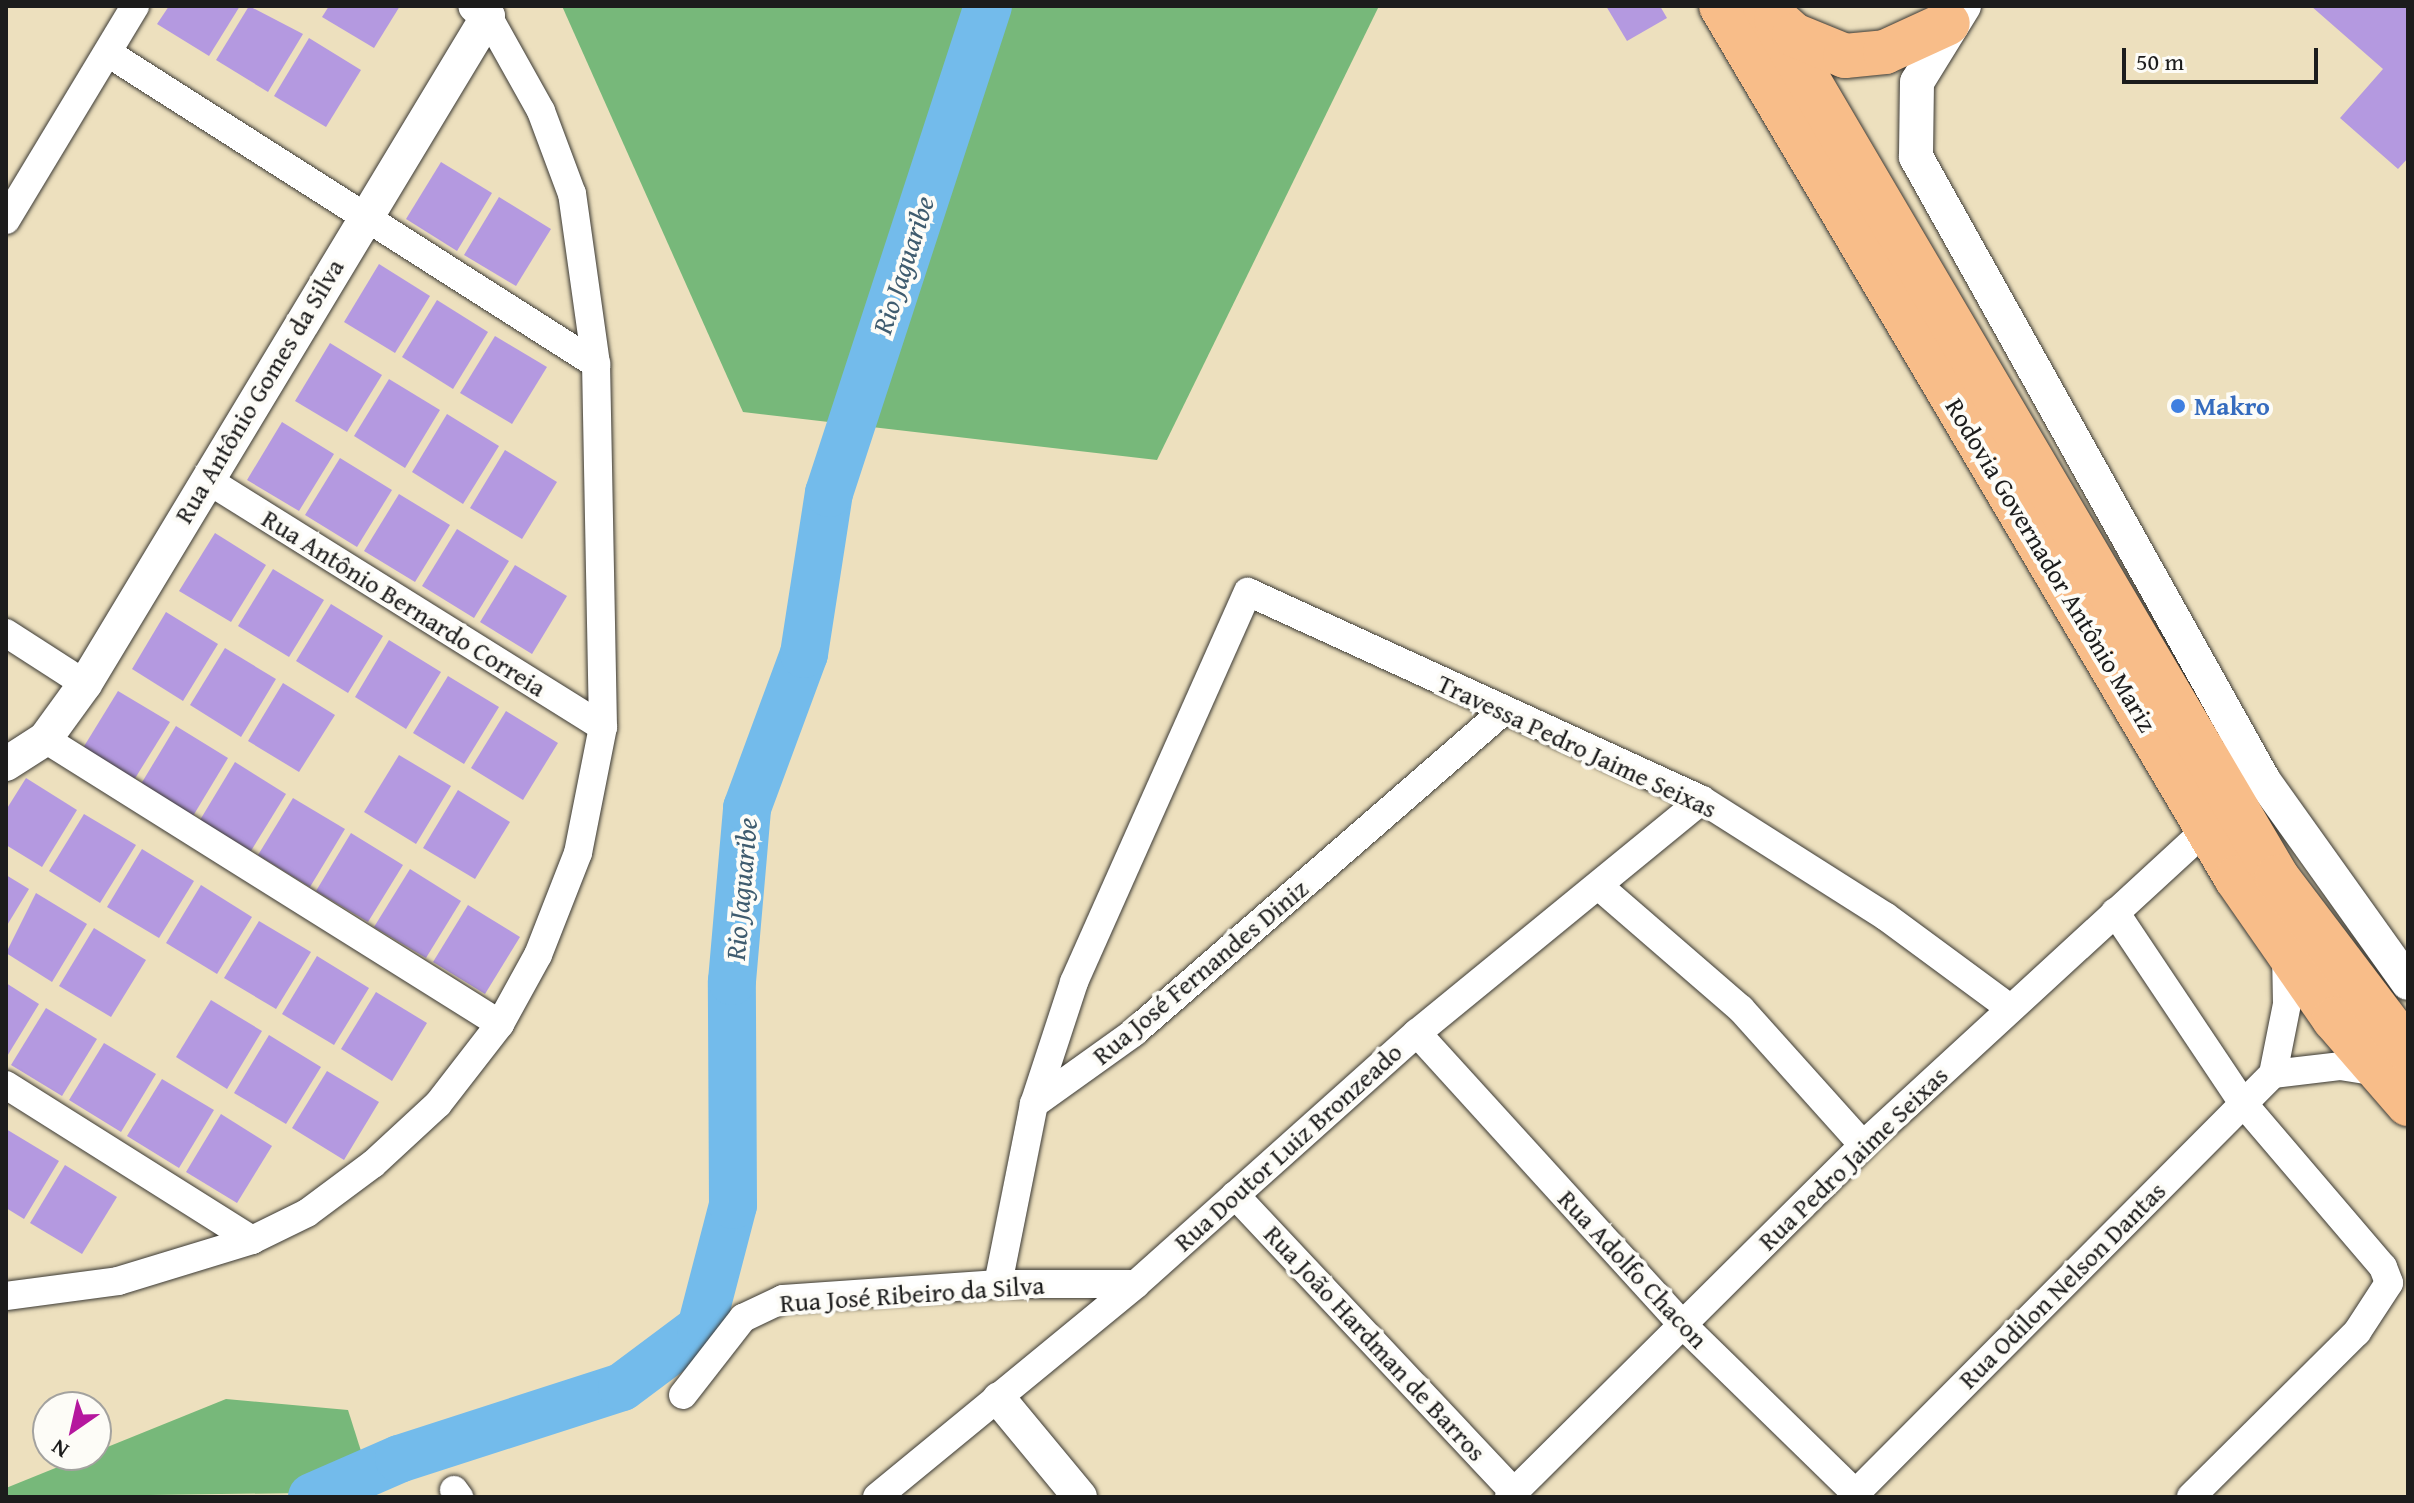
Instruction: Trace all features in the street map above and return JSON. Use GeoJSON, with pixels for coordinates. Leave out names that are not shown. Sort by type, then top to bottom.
{"type":"FeatureCollection","features":[{"type":"Feature","properties":{"kind":"highway","name":"Rodovia Governador Antônio Mariz"},"geometry":{"type":"LineString","coordinates":[[1721,6],[2207,829],[2286,953],[2393,1061]]}},
{"type":"Feature","properties":{"kind":"highway","name":"Rodovia Governador Antônio Mariz"},"geometry":{"type":"LineString","coordinates":[[1766,8],[2277,877],[2393,1061],[2408,1104]]}},
{"type":"Feature","properties":{"kind":"highway"},"geometry":{"type":"LineString","coordinates":[[1766,8],[1794,35],[1845,56],[1885,52],[1956,15]]}},
{"type":"Feature","properties":{"kind":"street"},"geometry":{"type":"LineString","coordinates":[[6,220],[135,6]]}},
{"type":"Feature","properties":{"kind":"street"},"geometry":{"type":"LineString","coordinates":[[6,1296],[118,1281],[252,1240],[307,1213],[373,1164],[438,1104],[500,1024],[578,853],[603,727],[596,364],[572,194],[541,111],[482,11]]}},
{"type":"Feature","properties":{"kind":"street","name":"Rua Antônio Gomes da Silva"},"geometry":{"type":"LineString","coordinates":[[6,764],[45,739],[85,684],[482,11]]}},
{"type":"Feature","properties":{"kind":"street"},"geometry":{"type":"LineString","coordinates":[[1956,15],[1917,82],[1916,157],[2264,781],[2408,983]]}},
{"type":"Feature","properties":{"kind":"street"},"geometry":{"type":"LineString","coordinates":[[108,53],[596,364]]}},
{"type":"Feature","properties":{"kind":"street","name":"Rua Antônio Bernardo Correia"},"geometry":{"type":"LineString","coordinates":[[206,479],[603,727]]}},
{"type":"Feature","properties":{"kind":"street","name":"Travessa Pedro Jaime Seixas"},"geometry":{"type":"LineString","coordinates":[[1034,1104],[1074,982],[1248,592],[1501,713],[1702,800],[1873,908],[2010,1008]]}},
{"type":"Feature","properties":{"kind":"street"},"geometry":{"type":"LineString","coordinates":[[6,633],[85,684]]}},
{"type":"Feature","properties":{"kind":"street","name":"Rua José Fernandes Diniz"},"geometry":{"type":"LineString","coordinates":[[1034,1104],[1133,1033],[1501,713]]}},
{"type":"Feature","properties":{"kind":"street"},"geometry":{"type":"LineString","coordinates":[[45,739],[500,1024]]}},
{"type":"Feature","properties":{"kind":"street","name":"Rua Doutor Luiz Bronzeado"},"geometry":{"type":"LineString","coordinates":[[877,1497],[1136,1284],[1417,1033],[1600,887],[1702,800]]}},
{"type":"Feature","properties":{"kind":"street","name":"Rua Pedro Jaime Seixas"},"geometry":{"type":"LineString","coordinates":[[1511,1494],[1863,1145],[2207,829]]}},
{"type":"Feature","properties":{"kind":"street"},"geometry":{"type":"LineString","coordinates":[[1600,887],[1751,1018],[1863,1145]]}},
{"type":"Feature","properties":{"kind":"street"},"geometry":{"type":"LineString","coordinates":[[2115,912],[2242,1102],[2383,1267],[2383,1299],[2357,1332],[2191,1497]]}},
{"type":"Feature","properties":{"kind":"street"},"geometry":{"type":"LineString","coordinates":[[2286,953],[2287,1004],[2273,1074],[2393,1061]]}},
{"type":"Feature","properties":{"kind":"street","name":"Rua Adolfo Chacon"},"geometry":{"type":"LineString","coordinates":[[1417,1033],[1683,1325],[1855,1496]]}},
{"type":"Feature","properties":{"kind":"street","name":"Rua Odilon Nelson Dantas"},"geometry":{"type":"LineString","coordinates":[[1855,1496],[2273,1074]]}},
{"type":"Feature","properties":{"kind":"street"},"geometry":{"type":"LineString","coordinates":[[6,1085],[252,1240]]}},
{"type":"Feature","properties":{"kind":"street"},"geometry":{"type":"LineString","coordinates":[[998,1284],[1034,1104]]}},
{"type":"Feature","properties":{"kind":"street","name":"Rua João Hardman de Barros"},"geometry":{"type":"LineString","coordinates":[[1235,1195],[1511,1494]]}},
{"type":"Feature","properties":{"kind":"street","name":"Rua José Ribeiro da Silva"},"geometry":{"type":"LineString","coordinates":[[683,1395],[743,1318],[766,1303],[998,1284],[1136,1284]]}},
{"type":"Feature","properties":{"kind":"street"},"geometry":{"type":"LineString","coordinates":[[999,1399],[1080,1497]]}},
{"type":"Feature","properties":{"kind":"green space"},"geometry":{"type":"Polygon","coordinates":[[[562,6],[1379,6],[1157,460],[743,412],[562,6]]]}},
{"type":"Feature","properties":{"kind":"green space"},"geometry":{"type":"Polygon","coordinates":[[[226,1399],[348,1410],[374,1492],[6,1497],[6,1488],[48,1471],[112,1471],[112,1445],[226,1399]]]}},
{"type":"Feature","properties":{"kind":"building"},"geometry":{"type":"Polygon","coordinates":[[[169,6],[240,6],[209,56],[157,24],[169,6]]]}},
{"type":"Feature","properties":{"kind":"building"},"geometry":{"type":"Polygon","coordinates":[[[249,6],[303,34],[268,92],[216,60],[249,6]]]}},
{"type":"Feature","properties":{"kind":"building"},"geometry":{"type":"Polygon","coordinates":[[[329,6],[400,6],[374,48],[322,17],[329,6]]]}},
{"type":"Feature","properties":{"kind":"building"},"geometry":{"type":"Polygon","coordinates":[[[1606,6],[1660,6],[1667,18],[1627,41],[1606,6]]]}},
{"type":"Feature","properties":{"kind":"building"},"geometry":{"type":"Polygon","coordinates":[[[2311,6],[2408,6],[2408,158],[2398,169],[2340,118],[2383,69],[2311,6]]]}},
{"type":"Feature","properties":{"kind":"building"},"geometry":{"type":"Polygon","coordinates":[[[309,38],[361,70],[326,127],[274,96],[309,38]]]}},
{"type":"Feature","properties":{"kind":"building"},"geometry":{"type":"Polygon","coordinates":[[[441,162],[492,193],[457,251],[406,219],[441,162]]]}},
{"type":"Feature","properties":{"kind":"building"},"geometry":{"type":"Polygon","coordinates":[[[499,197],[551,229],[516,286],[464,255],[499,197]]]}},
{"type":"Feature","properties":{"kind":"building"},"geometry":{"type":"Polygon","coordinates":[[[379,264],[430,296],[395,353],[344,322],[379,264]]]}},
{"type":"Feature","properties":{"kind":"building"},"geometry":{"type":"Polygon","coordinates":[[[437,300],[488,332],[453,389],[402,357],[437,300]]]}},
{"type":"Feature","properties":{"kind":"building"},"geometry":{"type":"Polygon","coordinates":[[[495,336],[547,367],[512,424],[460,393],[495,336]]]}},
{"type":"Feature","properties":{"kind":"building"},"geometry":{"type":"Polygon","coordinates":[[[330,343],[382,375],[347,432],[295,401],[330,343]]]}},
{"type":"Feature","properties":{"kind":"building"},"geometry":{"type":"Polygon","coordinates":[[[389,379],[440,410],[405,468],[354,436],[389,379]]]}},
{"type":"Feature","properties":{"kind":"building"},"geometry":{"type":"Polygon","coordinates":[[[447,414],[499,446],[463,504],[412,472],[447,414]]]}},
{"type":"Feature","properties":{"kind":"building"},"geometry":{"type":"Polygon","coordinates":[[[282,422],[334,454],[299,511],[247,480],[282,422]]]}},
{"type":"Feature","properties":{"kind":"building"},"geometry":{"type":"Polygon","coordinates":[[[505,450],[557,482],[522,539],[470,508],[505,450]]]}},
{"type":"Feature","properties":{"kind":"building"},"geometry":{"type":"Polygon","coordinates":[[[340,458],[392,490],[357,547],[305,515],[340,458]]]}},
{"type":"Feature","properties":{"kind":"building"},"geometry":{"type":"Polygon","coordinates":[[[399,494],[450,525],[415,582],[364,551],[399,494]]]}},
{"type":"Feature","properties":{"kind":"building"},"geometry":{"type":"Polygon","coordinates":[[[457,529],[509,561],[474,618],[422,586],[457,529]]]}},
{"type":"Feature","properties":{"kind":"building"},"geometry":{"type":"Polygon","coordinates":[[[215,533],[266,565],[231,622],[179,591],[215,533]]]}},
{"type":"Feature","properties":{"kind":"building"},"geometry":{"type":"Polygon","coordinates":[[[515,565],[567,596],[532,654],[480,622],[515,565]]]}},
{"type":"Feature","properties":{"kind":"building"},"geometry":{"type":"Polygon","coordinates":[[[273,569],[324,600],[289,657],[238,626],[273,569]]]}},
{"type":"Feature","properties":{"kind":"building"},"geometry":{"type":"Polygon","coordinates":[[[331,604],[383,636],[348,693],[296,661],[331,604]]]}},
{"type":"Feature","properties":{"kind":"building"},"geometry":{"type":"Polygon","coordinates":[[[166,612],[218,644],[183,701],[132,669],[166,612]]]}},
{"type":"Feature","properties":{"kind":"building"},"geometry":{"type":"Polygon","coordinates":[[[389,640],[441,672],[406,729],[355,697],[389,640]]]}},
{"type":"Feature","properties":{"kind":"building"},"geometry":{"type":"Polygon","coordinates":[[[225,648],[276,679],[241,737],[190,705],[225,648]]]}},
{"type":"Feature","properties":{"kind":"building"},"geometry":{"type":"Polygon","coordinates":[[[448,676],[499,707],[464,764],[413,733],[448,676]]]}},
{"type":"Feature","properties":{"kind":"building"},"geometry":{"type":"Polygon","coordinates":[[[283,683],[335,715],[299,772],[248,741],[283,683]]]}},
{"type":"Feature","properties":{"kind":"building"},"geometry":{"type":"Polygon","coordinates":[[[118,691],[170,722],[134,780],[83,748],[118,691]]]}},
{"type":"Feature","properties":{"kind":"building"},"geometry":{"type":"Polygon","coordinates":[[[506,711],[558,743],[523,800],[471,768],[506,711]]]}},
{"type":"Feature","properties":{"kind":"building"},"geometry":{"type":"Polygon","coordinates":[[[176,726],[228,758],[193,816],[141,784],[176,726]]]}},
{"type":"Feature","properties":{"kind":"building"},"geometry":{"type":"Polygon","coordinates":[[[399,755],[451,786],[416,844],[364,812],[399,755]]]}},
{"type":"Feature","properties":{"kind":"building"},"geometry":{"type":"Polygon","coordinates":[[[235,762],[286,794],[251,851],[200,820],[235,762]]]}},
{"type":"Feature","properties":{"kind":"building"},"geometry":{"type":"Polygon","coordinates":[[[26,778],[77,810],[42,867],[6,845],[6,810],[26,778]]]}},
{"type":"Feature","properties":{"kind":"building"},"geometry":{"type":"Polygon","coordinates":[[[458,790],[510,822],[475,879],[423,848],[458,790]]]}},
{"type":"Feature","properties":{"kind":"building"},"geometry":{"type":"Polygon","coordinates":[[[293,798],[345,829],[310,887],[258,855],[293,798]]]}},
{"type":"Feature","properties":{"kind":"building"},"geometry":{"type":"Polygon","coordinates":[[[84,814],[136,845],[100,903],[49,871],[84,814]]]}},
{"type":"Feature","properties":{"kind":"building"},"geometry":{"type":"Polygon","coordinates":[[[351,833],[403,865],[368,922],[316,891],[351,833]]]}},
{"type":"Feature","properties":{"kind":"building"},"geometry":{"type":"Polygon","coordinates":[[[142,849],[194,881],[159,938],[107,907],[142,849]]]}},
{"type":"Feature","properties":{"kind":"building"},"geometry":{"type":"Polygon","coordinates":[[[410,869],[461,901],[426,958],[374,927],[410,869]]]}},
{"type":"Feature","properties":{"kind":"building"},"geometry":{"type":"Polygon","coordinates":[[[6,875],[29,889],[6,927],[6,875]]]}},
{"type":"Feature","properties":{"kind":"building"},"geometry":{"type":"Polygon","coordinates":[[[201,885],[252,917],[217,974],[166,943],[201,885]]]}},
{"type":"Feature","properties":{"kind":"building"},"geometry":{"type":"Polygon","coordinates":[[[36,893],[87,924],[52,982],[6,953],[36,893]]]}},
{"type":"Feature","properties":{"kind":"building"},"geometry":{"type":"Polygon","coordinates":[[[468,905],[520,937],[485,994],[433,962],[468,905]]]}},
{"type":"Feature","properties":{"kind":"building"},"geometry":{"type":"Polygon","coordinates":[[[259,921],[311,952],[276,1009],[224,978],[259,921]]]}},
{"type":"Feature","properties":{"kind":"building"},"geometry":{"type":"Polygon","coordinates":[[[94,928],[146,960],[111,1017],[59,986],[94,928]]]}},
{"type":"Feature","properties":{"kind":"building"},"geometry":{"type":"Polygon","coordinates":[[[317,956],[369,988],[334,1045],[282,1014],[317,956]]]}},
{"type":"Feature","properties":{"kind":"building"},"geometry":{"type":"Polygon","coordinates":[[[6,983],[39,1004],[6,1058],[6,983]]]}},
{"type":"Feature","properties":{"kind":"building"},"geometry":{"type":"Polygon","coordinates":[[[376,992],[427,1023],[392,1081],[341,1049],[376,992]]]}},
{"type":"Feature","properties":{"kind":"building"},"geometry":{"type":"Polygon","coordinates":[[[211,1000],[262,1031],[227,1089],[176,1057],[211,1000]]]}},
{"type":"Feature","properties":{"kind":"building"},"geometry":{"type":"Polygon","coordinates":[[[46,1008],[97,1039],[62,1096],[11,1065],[46,1008]]]}},
{"type":"Feature","properties":{"kind":"building"},"geometry":{"type":"Polygon","coordinates":[[[269,1035],[321,1067],[286,1124],[234,1093],[269,1035]]]}},
{"type":"Feature","properties":{"kind":"building"},"geometry":{"type":"Polygon","coordinates":[[[104,1043],[156,1074],[121,1132],[69,1100],[104,1043]]]}},
{"type":"Feature","properties":{"kind":"building"},"geometry":{"type":"Polygon","coordinates":[[[327,1071],[379,1102],[344,1160],[292,1128],[327,1071]]]}},
{"type":"Feature","properties":{"kind":"building"},"geometry":{"type":"Polygon","coordinates":[[[162,1079],[214,1110],[179,1168],[127,1136],[162,1079]]]}},
{"type":"Feature","properties":{"kind":"building"},"geometry":{"type":"Polygon","coordinates":[[[221,1114],[272,1146],[237,1203],[186,1172],[221,1114]]]}},
{"type":"Feature","properties":{"kind":"building"},"geometry":{"type":"Polygon","coordinates":[[[6,1129],[59,1161],[24,1219],[6,1208],[6,1129]]]}},
{"type":"Feature","properties":{"kind":"building"},"geometry":{"type":"Polygon","coordinates":[[[65,1165],[117,1197],[82,1254],[30,1223],[65,1165]]]}},
{"type":"Feature","properties":{"kind":"waterway","name":"Rio Jaguaribe"},"geometry":{"type":"LineString","coordinates":[[312,1497],[399,1459],[622,1387],[701,1328],[733,1205],[732,981],[747,808],[804,654],[829,493],[988,6]]}},
{"type":"Feature","properties":{"kind":"place","name":"Makro"},"geometry":{"type":"Point","coordinates":[2178,406]}}]}
